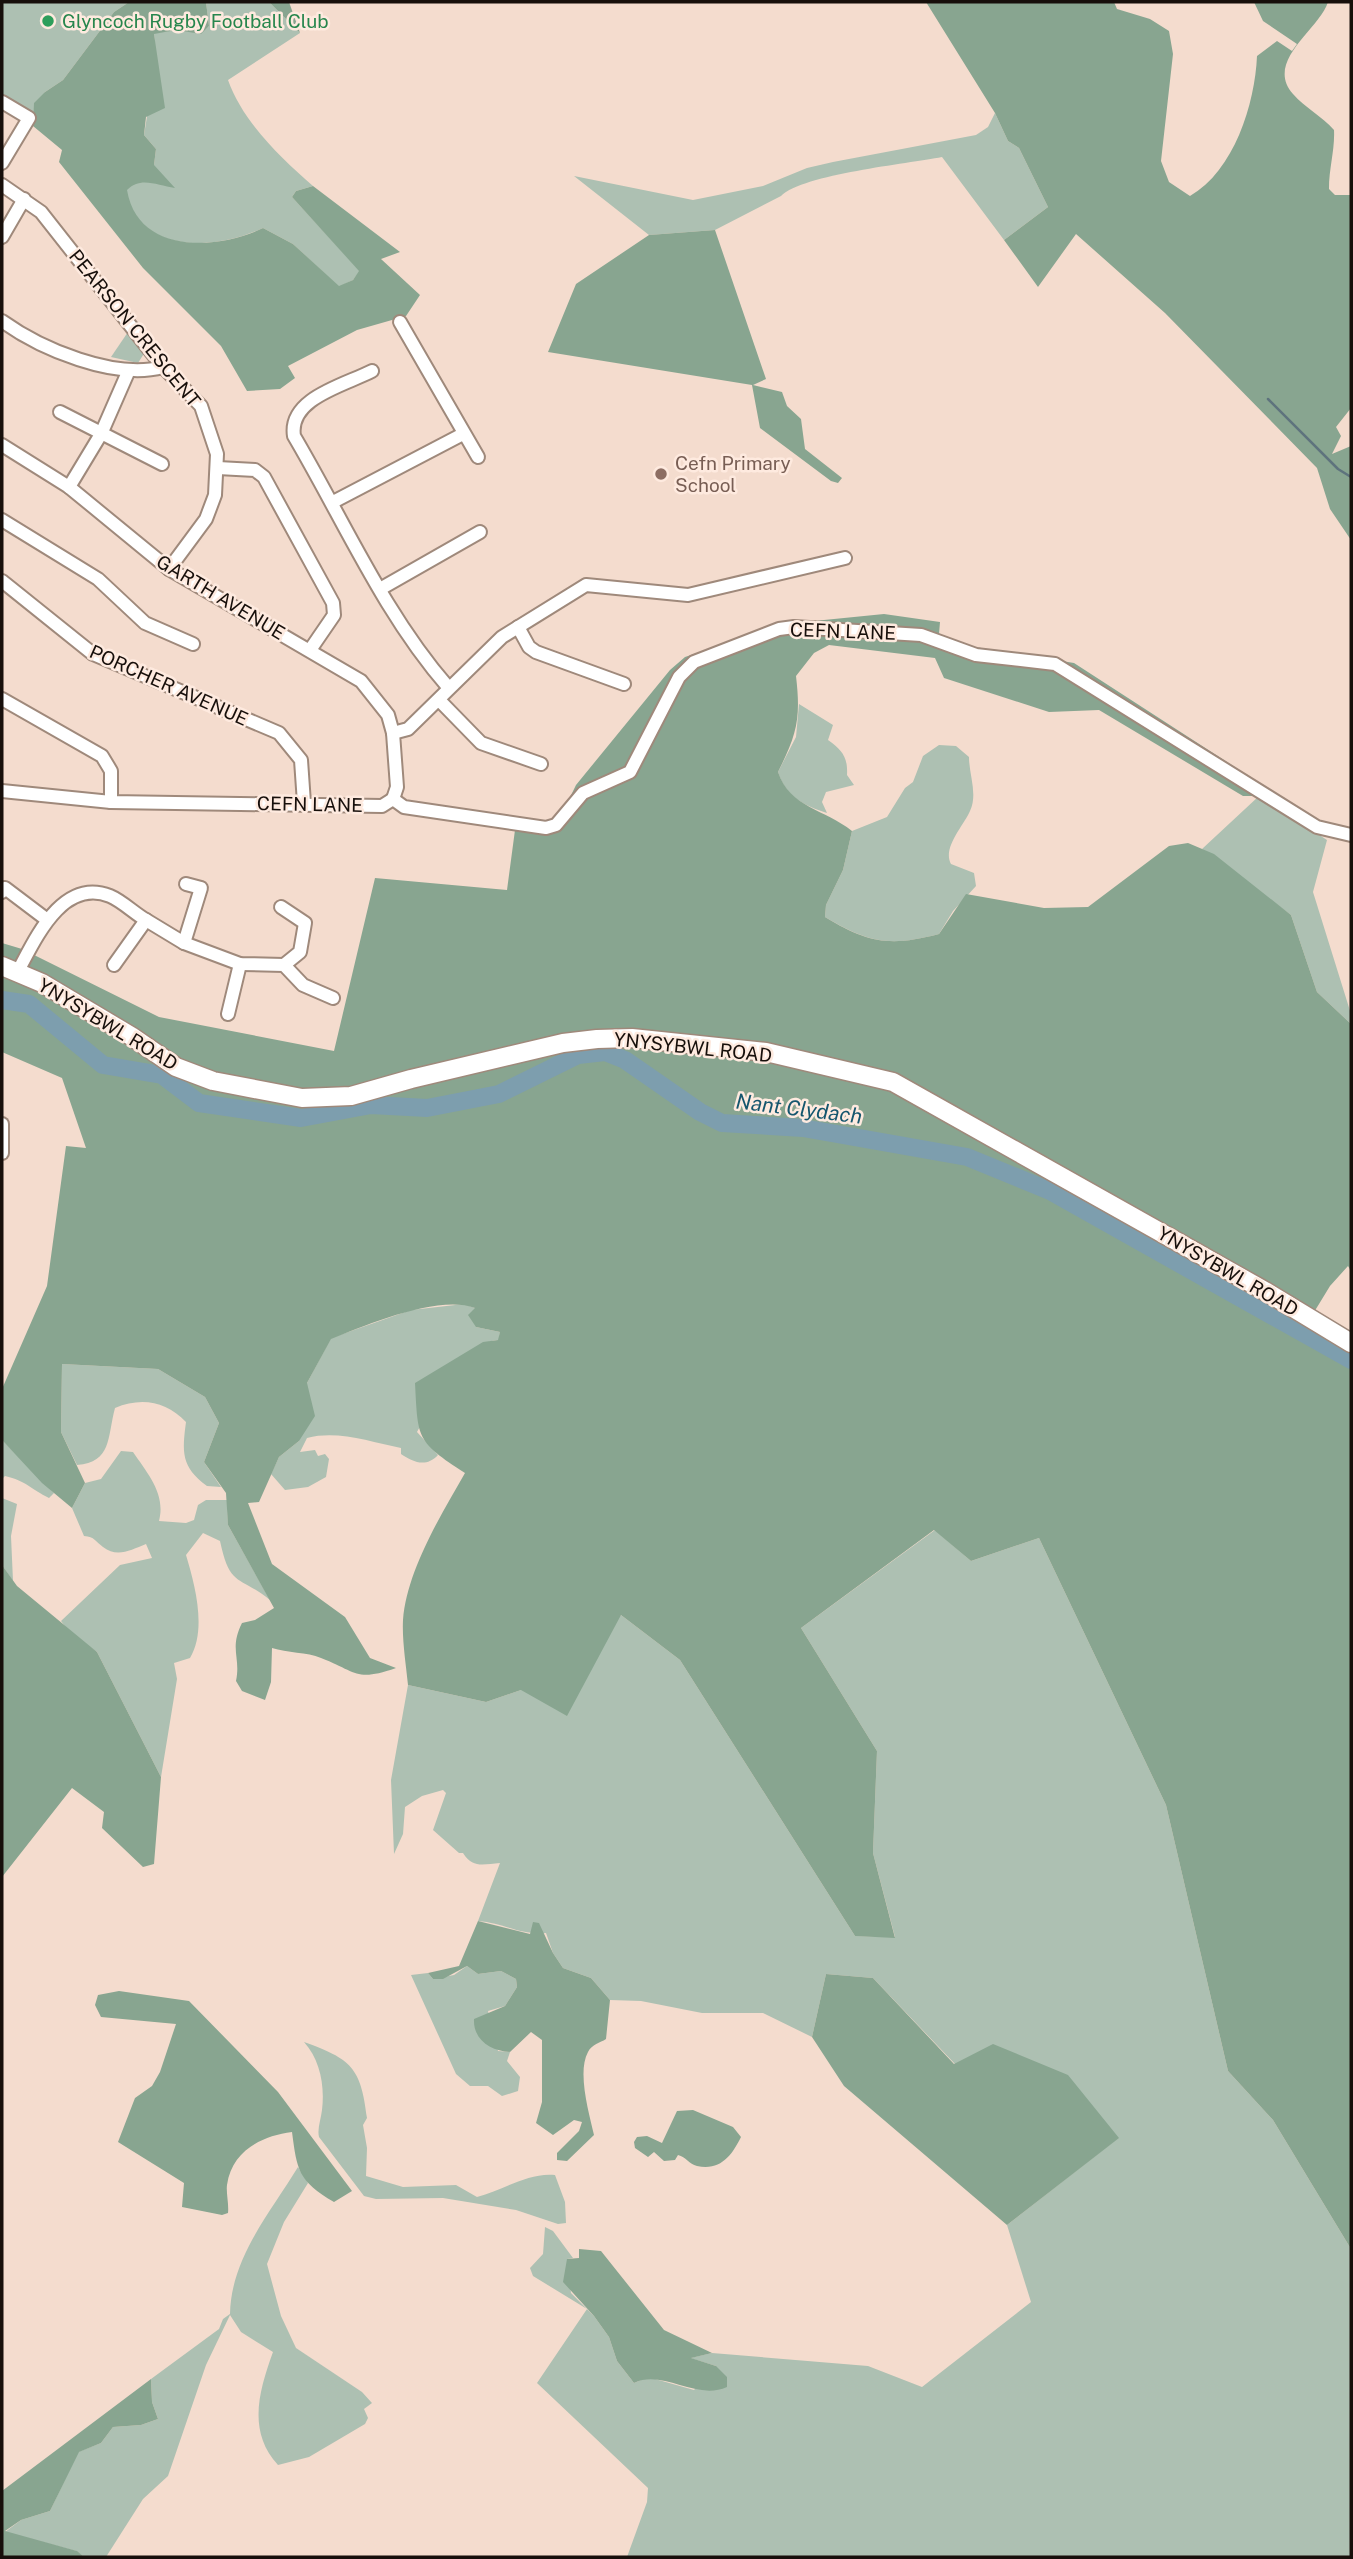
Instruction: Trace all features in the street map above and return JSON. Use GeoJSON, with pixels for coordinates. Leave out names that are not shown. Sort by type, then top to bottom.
{"type":"FeatureCollection","features":[{"type":"Feature","properties":{"kind":"main road","name":"YNYSYBWL ROAD"},"geometry":{"type":"LineString","coordinates":[[10,968],[131,1035],[176,1067],[213,1081],[302,1098],[351,1096],[424,1076],[597,1038],[632,1038],[766,1052],[893,1082],[1253,1284],[1351,1343]]}},
{"type":"Feature","properties":{"kind":"street"},"geometry":{"type":"LineString","coordinates":[[2,102],[29,118],[2,163]]}},
{"type":"Feature","properties":{"kind":"street","name":"PEARSON CRESCENT"},"geometry":{"type":"LineString","coordinates":[[2,185],[41,212],[163,367],[201,406],[218,468],[212,508],[169,569]]}},
{"type":"Feature","properties":{"kind":"street"},"geometry":{"type":"LineString","coordinates":[[2,237],[24,199]]}},
{"type":"Feature","properties":{"kind":"street"},"geometry":{"type":"LineString","coordinates":[[2,321],[34,342],[66,356],[129,370],[163,367]]}},
{"type":"Feature","properties":{"kind":"street"},"geometry":{"type":"LineString","coordinates":[[400,323],[478,457]]}},
{"type":"Feature","properties":{"kind":"street"},"geometry":{"type":"LineString","coordinates":[[69,487],[100,434],[129,370]]}},
{"type":"Feature","properties":{"kind":"street"},"geometry":{"type":"LineString","coordinates":[[372,371],[302,406],[293,417],[293,436],[333,502],[380,589],[427,663],[448,687]]}},
{"type":"Feature","properties":{"kind":"street"},"geometry":{"type":"LineString","coordinates":[[60,412],[162,464]]}},
{"type":"Feature","properties":{"kind":"street"},"geometry":{"type":"LineString","coordinates":[[333,502],[463,434]]}},
{"type":"Feature","properties":{"kind":"street","name":"GARTH AVENUE"},"geometry":{"type":"LineString","coordinates":[[2,445],[69,487],[169,569],[360,681],[388,715],[393,733]]}},
{"type":"Feature","properties":{"kind":"street"},"geometry":{"type":"LineString","coordinates":[[218,468],[255,470],[264,477],[333,603],[334,615],[310,650]]}},
{"type":"Feature","properties":{"kind":"street"},"geometry":{"type":"LineString","coordinates":[[2,520],[98,579],[145,623],[193,645]]}},
{"type":"Feature","properties":{"kind":"street"},"geometry":{"type":"LineString","coordinates":[[380,589],[480,532]]}},
{"type":"Feature","properties":{"kind":"street"},"geometry":{"type":"LineString","coordinates":[[393,799],[397,787],[393,733],[408,729],[488,649],[586,585],[688,595],[845,558]]}},
{"type":"Feature","properties":{"kind":"street","name":"PORCHER AVENUE"},"geometry":{"type":"LineString","coordinates":[[2,581],[22,594],[70,639],[93,654],[279,733],[301,760],[304,803]]}},
{"type":"Feature","properties":{"kind":"street"},"geometry":{"type":"LineString","coordinates":[[518,627],[529,646],[536,652],[624,684]]}},
{"type":"Feature","properties":{"kind":"street","name":"CEFN LANE"},"geometry":{"type":"LineString","coordinates":[[2,791],[111,802],[382,806],[393,799],[404,807],[546,828],[556,825],[583,793],[630,772],[686,669],[706,657],[779,629],[794,627],[921,635],[976,655],[1055,664],[1317,827],[1351,835]]}},
{"type":"Feature","properties":{"kind":"street"},"geometry":{"type":"LineString","coordinates":[[2,699],[102,757],[111,771],[111,802]]}},
{"type":"Feature","properties":{"kind":"street"},"geometry":{"type":"LineString","coordinates":[[439,700],[481,743],[541,764]]}},
{"type":"Feature","properties":{"kind":"street"},"geometry":{"type":"LineString","coordinates":[[184,943],[201,888],[186,884]]}},
{"type":"Feature","properties":{"kind":"street"},"geometry":{"type":"LineString","coordinates":[[2,892],[5,888],[46,919]]}},
{"type":"Feature","properties":{"kind":"street"},"geometry":{"type":"LineString","coordinates":[[10,968],[46,919],[70,899],[90,894],[109,896],[184,943],[240,964],[284,965],[300,952],[305,923],[281,907]]}},
{"type":"Feature","properties":{"kind":"street"},"geometry":{"type":"LineString","coordinates":[[115,958],[146,920]]}},
{"type":"Feature","properties":{"kind":"street"},"geometry":{"type":"LineString","coordinates":[[226,1008],[240,964]]}},
{"type":"Feature","properties":{"kind":"street"},"geometry":{"type":"LineString","coordinates":[[284,965],[303,985],[333,998]]}},
{"type":"Feature","properties":{"kind":"street"},"geometry":{"type":"LineString","coordinates":[[2,1124],[2,1153]]}},
{"type":"Feature","properties":{"kind":"green space","name":"Glyncoch Rugby Football Club"},"geometry":{"type":"Polygon","coordinates":[[[2,2],[129,2],[114,12],[63,80],[45,92],[34,117],[2,96],[2,2]]]}},
{"type":"Feature","properties":{"kind":"green space"},"geometry":{"type":"Polygon","coordinates":[[[129,2],[206,2],[209,26],[201,34],[176,30],[154,34],[165,108],[146,117],[144,135],[156,149],[154,165],[175,188],[143,182],[127,190],[134,211],[147,226],[163,236],[182,242],[203,243],[245,235],[263,228],[293,244],[339,286],[353,280],[359,271],[292,197],[296,191],[313,186],[400,252],[381,259],[420,295],[406,316],[357,330],[288,366],[295,378],[280,389],[247,391],[221,346],[143,268],[59,162],[62,150],[33,126],[34,103],[63,80],[114,12],[129,2]]]}},
{"type":"Feature","properties":{"kind":"green space"},"geometry":{"type":"Polygon","coordinates":[[[206,2],[269,2],[300,33],[228,80],[253,124],[276,151],[313,186],[296,191],[292,197],[360,271],[353,280],[339,287],[293,244],[263,228],[224,241],[182,242],[162,237],[146,227],[133,211],[126,190],[154,165],[156,149],[144,135],[156,61],[154,33],[176,30],[201,33],[209,26],[206,2]]]}},
{"type":"Feature","properties":{"kind":"green space"},"geometry":{"type":"Polygon","coordinates":[[[269,2],[289,2],[300,33],[269,2]]]}},
{"type":"Feature","properties":{"kind":"green space"},"geometry":{"type":"Polygon","coordinates":[[[926,2],[1114,2],[1117,9],[1150,19],[1169,31],[1173,54],[1161,161],[1169,182],[1190,196],[1219,170],[1239,135],[1252,95],[1257,56],[1277,41],[1292,51],[1297,44],[1263,21],[1254,2],[1328,2],[1323,13],[1296,46],[1285,70],[1286,82],[1293,94],[1334,130],[1329,189],[1335,195],[1351,195],[1351,408],[1336,427],[1341,436],[1332,454],[1351,446],[1351,540],[1330,509],[1317,468],[1165,313],[1076,234],[1038,287],[1004,240],[1048,207],[1019,148],[1008,141],[995,113],[926,2]]]}},
{"type":"Feature","properties":{"kind":"green space"},"geometry":{"type":"Polygon","coordinates":[[[995,113],[1008,141],[1019,148],[1048,207],[1004,240],[942,157],[857,171],[811,182],[793,188],[715,230],[649,235],[574,176],[693,200],[763,186],[807,168],[833,162],[976,135],[988,127],[995,113]]]}},
{"type":"Feature","properties":{"kind":"green space"},"geometry":{"type":"Polygon","coordinates":[[[715,230],[766,379],[753,385],[782,392],[787,406],[801,419],[805,449],[842,478],[838,483],[831,481],[760,428],[752,385],[548,352],[576,284],[649,235],[715,230]]]}},
{"type":"Feature","properties":{"kind":"green space"},"geometry":{"type":"Polygon","coordinates":[[[128,332],[145,352],[138,363],[111,357],[128,332]]]}},
{"type":"Feature","properties":{"kind":"green space"},"geometry":{"type":"Polygon","coordinates":[[[884,614],[940,622],[939,634],[963,645],[1074,663],[1264,786],[1259,796],[1243,796],[1099,710],[1049,712],[944,678],[935,658],[829,645],[814,653],[796,676],[796,726],[778,772],[784,784],[800,801],[852,831],[843,870],[826,905],[825,917],[867,937],[893,941],[939,934],[966,894],[1044,908],[1088,907],[1169,846],[1188,843],[1214,854],[1291,915],[1317,992],[1351,1024],[1351,1271],[1348,1266],[1330,1286],[1308,1322],[1351,1349],[1351,2249],[1273,2120],[1228,2071],[1166,1805],[1039,1538],[971,1561],[934,1530],[801,1628],[877,1751],[873,1853],[895,1938],[855,1936],[680,1660],[621,1615],[567,1716],[521,1690],[486,1702],[408,1685],[403,1620],[411,1582],[426,1543],[465,1473],[437,1453],[423,1437],[417,1416],[415,1383],[483,1342],[498,1340],[500,1332],[476,1327],[468,1315],[475,1308],[442,1305],[423,1308],[382,1319],[331,1339],[307,1383],[315,1416],[299,1441],[279,1457],[259,1502],[248,1503],[272,1564],[345,1617],[370,1658],[396,1668],[383,1672],[357,1674],[315,1656],[272,1648],[271,1682],[265,1700],[242,1691],[236,1681],[238,1632],[242,1623],[255,1620],[274,1608],[228,1525],[226,1493],[204,1462],[219,1423],[205,1397],[158,1369],[62,1364],[61,1432],[85,1483],[72,1508],[42,1483],[2,1440],[2,1389],[47,1286],[66,1146],[86,1148],[62,1078],[2,1052],[2,943],[22,949],[159,1017],[334,1051],[375,878],[507,890],[515,830],[558,822],[576,785],[670,670],[685,657],[784,624],[884,614]]]}},
{"type":"Feature","properties":{"kind":"green space"},"geometry":{"type":"Polygon","coordinates":[[[799,704],[833,725],[828,740],[843,754],[847,775],[854,785],[826,792],[822,802],[827,813],[796,799],[781,781],[778,772],[796,737],[799,704]]]}},
{"type":"Feature","properties":{"kind":"green space"},"geometry":{"type":"Polygon","coordinates":[[[939,745],[956,746],[969,757],[972,805],[951,844],[949,858],[951,864],[974,873],[976,886],[953,911],[939,934],[922,938],[880,940],[854,932],[825,917],[826,905],[843,870],[852,831],[887,817],[905,788],[913,782],[923,756],[939,745]]]}},
{"type":"Feature","properties":{"kind":"green space"},"geometry":{"type":"Polygon","coordinates":[[[1259,796],[1327,840],[1313,892],[1351,1014],[1351,1024],[1317,992],[1291,915],[1202,849],[1259,796]]]}},
{"type":"Feature","properties":{"kind":"green space"},"geometry":{"type":"Polygon","coordinates":[[[464,1304],[475,1308],[476,1327],[500,1332],[499,1340],[486,1343],[463,1362],[417,1432],[438,1455],[424,1463],[401,1454],[401,1448],[366,1440],[330,1435],[307,1438],[300,1452],[315,1450],[318,1456],[325,1454],[329,1459],[326,1477],[308,1487],[285,1490],[271,1474],[279,1457],[299,1441],[307,1383],[331,1338],[411,1310],[464,1304]]]}},
{"type":"Feature","properties":{"kind":"green space"},"geometry":{"type":"Polygon","coordinates":[[[62,1364],[158,1369],[205,1397],[219,1423],[204,1462],[221,1487],[207,1486],[188,1465],[184,1450],[186,1422],[170,1409],[153,1403],[134,1403],[115,1408],[109,1438],[102,1454],[88,1463],[77,1465],[61,1432],[62,1364]]]}},
{"type":"Feature","properties":{"kind":"green space"},"geometry":{"type":"Polygon","coordinates":[[[2,1440],[54,1493],[49,1498],[18,1480],[5,1476],[2,1479],[2,1440]]]}},
{"type":"Feature","properties":{"kind":"green space"},"geometry":{"type":"Polygon","coordinates":[[[121,1451],[133,1452],[150,1476],[160,1502],[159,1521],[186,1523],[194,1520],[198,1505],[206,1500],[227,1500],[228,1525],[270,1600],[232,1574],[220,1541],[203,1533],[186,1555],[196,1593],[198,1634],[190,1658],[174,1663],[177,1679],[161,1777],[97,1652],[71,1634],[61,1621],[120,1565],[152,1558],[146,1544],[124,1552],[114,1552],[93,1538],[84,1536],[72,1508],[85,1483],[101,1479],[121,1451]]]}},
{"type":"Feature","properties":{"kind":"green space"},"geometry":{"type":"Polygon","coordinates":[[[2,1498],[17,1504],[11,1536],[13,1581],[2,1565],[2,1498]]]}},
{"type":"Feature","properties":{"kind":"green space"},"geometry":{"type":"Polygon","coordinates":[[[935,1530],[971,1561],[1039,1538],[1166,1805],[1228,2071],[1273,2120],[1351,2249],[1351,2557],[627,2557],[647,2502],[648,2488],[537,2383],[587,2309],[609,2337],[617,2361],[634,2383],[648,2377],[694,2390],[716,2366],[690,2358],[712,2353],[868,2366],[922,2387],[1031,2302],[1007,2225],[1118,2138],[955,2064],[873,1978],[826,1974],[812,2037],[763,2013],[702,2013],[641,2001],[610,2000],[591,1978],[563,1968],[553,1953],[546,1933],[528,1932],[478,1921],[500,1863],[475,1863],[433,1830],[446,1793],[443,1790],[422,1796],[405,1807],[403,1834],[394,1854],[391,1780],[408,1685],[486,1702],[521,1690],[621,1615],[680,1660],[855,1936],[895,1937],[873,1853],[877,1751],[801,1628],[935,1530]]]}},
{"type":"Feature","properties":{"kind":"green space"},"geometry":{"type":"Polygon","coordinates":[[[2,1565],[17,1586],[97,1652],[161,1777],[154,1864],[143,1867],[102,1828],[104,1812],[72,1788],[2,1877],[2,1565]]]}},
{"type":"Feature","properties":{"kind":"green space"},"geometry":{"type":"Polygon","coordinates":[[[478,1921],[530,1934],[533,1922],[539,1923],[563,1968],[591,1978],[610,2000],[606,2039],[590,2049],[585,2060],[585,2093],[594,2135],[567,2161],[557,2160],[557,2153],[579,2131],[582,2122],[574,2120],[553,2135],[536,2123],[542,2102],[542,2040],[531,2032],[510,2052],[503,2051],[484,2043],[474,2026],[474,2019],[505,2006],[517,1987],[516,1979],[501,1971],[478,1974],[467,1966],[443,1979],[433,1979],[428,1973],[459,1966],[478,1921]]]}},
{"type":"Feature","properties":{"kind":"green space"},"geometry":{"type":"Polygon","coordinates":[[[467,1966],[478,1974],[501,1971],[516,1979],[517,1987],[505,2006],[488,2011],[498,2051],[510,2052],[507,2061],[520,2077],[518,2091],[502,2096],[488,2086],[470,2086],[456,2074],[411,1975],[428,1973],[433,1979],[454,1975],[467,1966]]]}},
{"type":"Feature","properties":{"kind":"green space"},"geometry":{"type":"Polygon","coordinates":[[[826,1974],[873,1978],[954,2064],[993,2044],[1068,2075],[1119,2138],[1007,2225],[844,2086],[812,2037],[826,1974]]]}},
{"type":"Feature","properties":{"kind":"green space"},"geometry":{"type":"Polygon","coordinates":[[[119,1991],[189,2001],[278,2092],[352,2191],[334,2202],[313,2188],[298,2165],[292,2132],[269,2137],[242,2154],[230,2173],[227,2185],[228,2213],[222,2215],[182,2207],[184,2183],[118,2142],[135,2098],[152,2086],[160,2072],[176,2024],[101,2017],[95,2005],[98,1995],[119,1991]]]}},
{"type":"Feature","properties":{"kind":"green space"},"geometry":{"type":"Polygon","coordinates":[[[304,2042],[343,2060],[357,2076],[367,2118],[363,2125],[367,2148],[366,2176],[403,2187],[456,2185],[477,2197],[536,2176],[555,2175],[565,2202],[566,2223],[558,2224],[516,2210],[443,2198],[376,2199],[364,2196],[319,2137],[322,2082],[318,2065],[304,2042]]]}},
{"type":"Feature","properties":{"kind":"green space"},"geometry":{"type":"Polygon","coordinates":[[[693,2110],[733,2127],[741,2137],[734,2150],[719,2164],[697,2166],[678,2155],[675,2160],[664,2161],[654,2152],[648,2157],[635,2148],[637,2137],[647,2136],[662,2143],[677,2111],[693,2110]]]}},
{"type":"Feature","properties":{"kind":"green space"},"geometry":{"type":"Polygon","coordinates":[[[298,2167],[308,2183],[284,2222],[267,2264],[281,2316],[296,2348],[362,2392],[372,2403],[364,2409],[368,2418],[365,2424],[309,2457],[278,2465],[268,2452],[259,2425],[260,2396],[273,2352],[241,2332],[230,2315],[206,2365],[168,2476],[143,2499],[106,2557],[84,2557],[76,2551],[5,2532],[21,2520],[50,2511],[78,2452],[101,2443],[113,2427],[141,2425],[158,2419],[152,2402],[151,2379],[219,2329],[223,2319],[230,2314],[232,2293],[245,2255],[264,2219],[298,2167]]]}},
{"type":"Feature","properties":{"kind":"green space"},"geometry":{"type":"Polygon","coordinates":[[[545,2227],[553,2231],[573,2258],[567,2259],[571,2293],[587,2309],[533,2276],[530,2268],[543,2254],[545,2227]]]}},
{"type":"Feature","properties":{"kind":"green space"},"geometry":{"type":"Polygon","coordinates":[[[579,2249],[601,2251],[664,2330],[712,2353],[691,2358],[716,2366],[727,2377],[727,2387],[703,2390],[656,2380],[634,2383],[617,2361],[609,2337],[563,2282],[567,2259],[579,2258],[579,2249]]]}},
{"type":"Feature","properties":{"kind":"green space"},"geometry":{"type":"Polygon","coordinates":[[[151,2379],[152,2402],[158,2419],[141,2425],[113,2427],[101,2443],[79,2452],[50,2511],[21,2520],[5,2531],[77,2551],[84,2557],[2,2557],[2,2491],[151,2379]]]}},
{"type":"Feature","properties":{"kind":"waterway"},"geometry":{"type":"LineString","coordinates":[[1268,399],[1338,469],[1351,477]]}},
{"type":"Feature","properties":{"kind":"waterway","name":"Nant Clydach"},"geometry":{"type":"LineString","coordinates":[[2,1000],[29,1004],[103,1065],[162,1075],[199,1103],[301,1118],[371,1105],[427,1108],[499,1094],[578,1055],[605,1052],[625,1060],[700,1112],[722,1123],[803,1128],[967,1157],[1050,1191],[1351,1360]]}},
{"type":"Feature","properties":{"kind":"place","name":"Glyncoch Rugby Football Club"},"geometry":{"type":"Point","coordinates":[48,21]}},
{"type":"Feature","properties":{"kind":"place","name":"Cefn Primary School"},"geometry":{"type":"Point","coordinates":[661,474]}}]}
